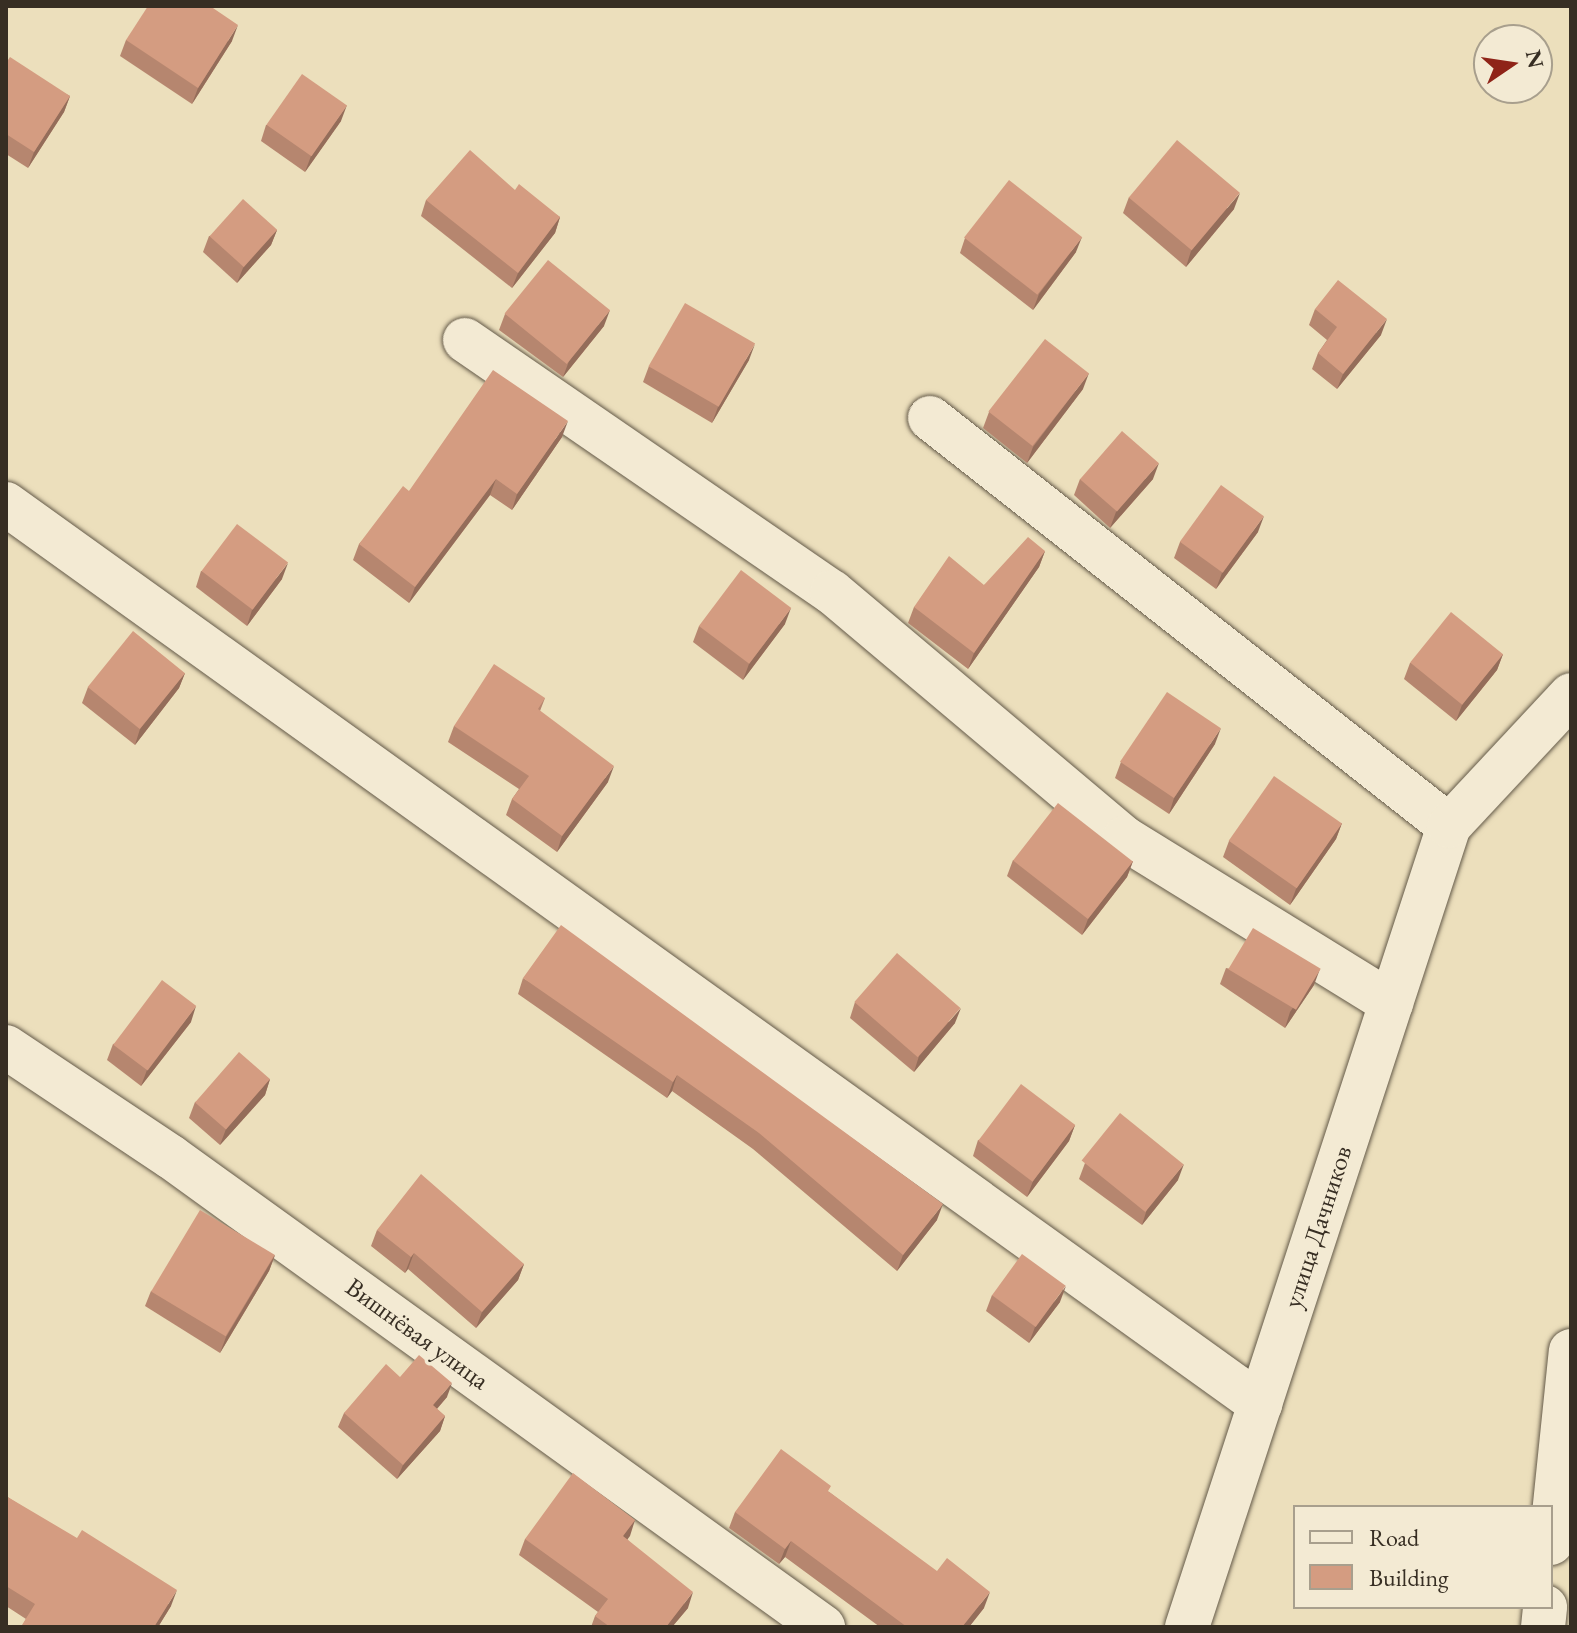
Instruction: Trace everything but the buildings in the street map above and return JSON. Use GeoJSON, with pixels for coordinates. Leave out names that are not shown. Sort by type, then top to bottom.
{"type":"FeatureCollection","features":[{"type":"Feature","properties":{"kind":"street"},"geometry":{"type":"LineString","coordinates":[[465,340],[832,592],[1124,838],[1391,1003]]}},
{"type":"Feature","properties":{"kind":"street"},"geometry":{"type":"LineString","coordinates":[[930,418],[1449,826],[1571,695]]}},
{"type":"Feature","properties":{"kind":"street"},"geometry":{"type":"LineString","coordinates":[[6,504],[1260,1404]]}},
{"type":"Feature","properties":{"kind":"street","name":"улица Дачников"},"geometry":{"type":"LineString","coordinates":[[1187,1627],[1449,826]]}},
{"type":"Feature","properties":{"kind":"street","name":"Вишнёвая улица"},"geometry":{"type":"LineString","coordinates":[[6,1047],[171,1157],[823,1627]]}},
{"type":"Feature","properties":{"kind":"street"},"geometry":{"type":"LineString","coordinates":[[1553,1524],[1571,1351]]}}]}
